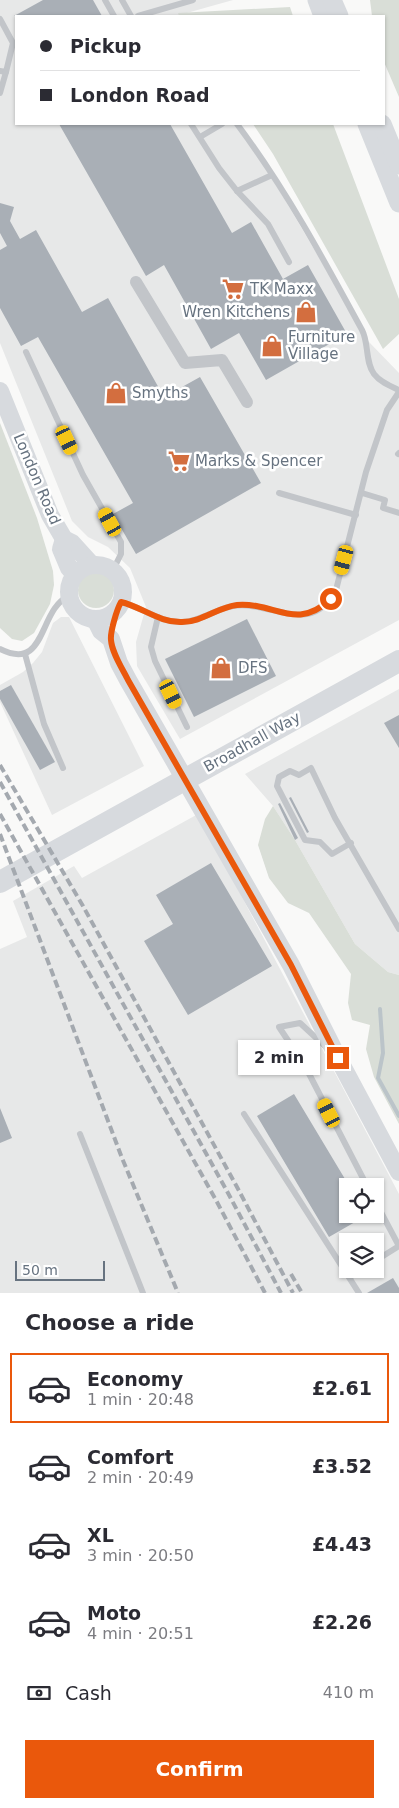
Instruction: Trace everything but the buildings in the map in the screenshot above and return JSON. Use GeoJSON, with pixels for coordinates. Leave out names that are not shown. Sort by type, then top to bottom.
{"type":"FeatureCollection","features":[{"type":"Feature","properties":{"kind":"highway","name":"Broadhall Way"},"geometry":{"type":"LineString","coordinates":[[0,899],[399,661]]}},
{"type":"Feature","properties":{"kind":"highway","name":"Broadhall Way"},"geometry":{"type":"LineString","coordinates":[[0,882],[230,763],[399,679]]}},
{"type":"Feature","properties":{"kind":"main road"},"geometry":{"type":"LineString","coordinates":[[317,0],[323,15]]}},
{"type":"Feature","properties":{"kind":"main road"},"geometry":{"type":"LineString","coordinates":[[332,0],[339,15]]}},
{"type":"Feature","properties":{"kind":"main road"},"geometry":{"type":"LineString","coordinates":[[367,125],[399,203]]}},
{"type":"Feature","properties":{"kind":"main road"},"geometry":{"type":"LineString","coordinates":[[382,125],[399,165]]}},
{"type":"Feature","properties":{"kind":"main road","name":"London Road"},"geometry":{"type":"LineString","coordinates":[[0,391],[50,515],[64,539],[72,542],[92,565]]}},
{"type":"Feature","properties":{"kind":"main road","name":"London Road"},"geometry":{"type":"LineString","coordinates":[[64,539],[61,548],[69,568],[75,575]]}},
{"type":"Feature","properties":{"kind":"main road"},"geometry":{"type":"LineString","coordinates":[[118,606],[110,615],[95,619],[77,611],[71,604],[69,587],[78,571],[92,565],[106,567],[113,570],[122,584],[123,593],[118,606],[111,639],[119,663],[291,965],[399,1172]]}},
{"type":"Feature","properties":{"kind":"main road"},"geometry":{"type":"LineString","coordinates":[[95,619],[101,631],[111,639]]}},
{"type":"Feature","properties":{"kind":"street"},"geometry":{"type":"LineString","coordinates":[[136,282],[185,363],[222,360],[247,402]]}},
{"type":"Feature","properties":{"kind":"lane"},"geometry":{"type":"LineString","coordinates":[[105,0],[113,15]]}},
{"type":"Feature","properties":{"kind":"lane"},"geometry":{"type":"LineString","coordinates":[[122,0],[130,15]]}},
{"type":"Feature","properties":{"kind":"lane"},"geometry":{"type":"LineString","coordinates":[[141,15],[193,0]]}},
{"type":"Feature","properties":{"kind":"lane"},"geometry":{"type":"LineString","coordinates":[[0,19],[13,42],[3,71],[0,93]]}},
{"type":"Feature","properties":{"kind":"lane"},"geometry":{"type":"LineString","coordinates":[[192,125],[219,168],[237,191],[268,224],[289,262]]}},
{"type":"Feature","properties":{"kind":"lane"},"geometry":{"type":"LineString","coordinates":[[200,137],[220,125]]}},
{"type":"Feature","properties":{"kind":"lane"},"geometry":{"type":"LineString","coordinates":[[118,606],[158,618],[182,622],[194,620],[225,607],[248,605],[300,616],[311,614],[322,607],[331,599],[336,590],[366,472],[387,410],[399,391],[382,382],[372,372],[364,333],[324,260],[272,175],[238,125]]}},
{"type":"Feature","properties":{"kind":"lane"},"geometry":{"type":"LineString","coordinates":[[237,191],[272,175]]}},
{"type":"Feature","properties":{"kind":"lane"},"geometry":{"type":"LineString","coordinates":[[26,352],[83,475],[121,542],[121,554],[113,570]]}},
{"type":"Feature","properties":{"kind":"lane"},"geometry":{"type":"LineString","coordinates":[[279,493],[356,515]]}},
{"type":"Feature","properties":{"kind":"lane"},"geometry":{"type":"LineString","coordinates":[[362,493],[385,500],[383,508],[399,513]]}},
{"type":"Feature","properties":{"kind":"lane"},"geometry":{"type":"LineString","coordinates":[[0,650],[15,655],[25,654],[32,649],[41,637],[54,608],[59,602],[69,596]]}},
{"type":"Feature","properties":{"kind":"lane"},"geometry":{"type":"LineString","coordinates":[[158,618],[151,646],[155,661],[187,727]]}},
{"type":"Feature","properties":{"kind":"lane"},"geometry":{"type":"LineString","coordinates":[[25,654],[44,724],[63,768]]}},
{"type":"Feature","properties":{"kind":"lane"},"geometry":{"type":"LineString","coordinates":[[351,843],[332,854],[320,842],[305,840],[277,786],[279,777],[290,771],[299,775],[310,768],[335,818],[351,843],[399,929]]}},
{"type":"Feature","properties":{"kind":"lane"},"geometry":{"type":"LineString","coordinates":[[338,1058],[300,1023],[279,1027],[305,1066],[363,1178]]}},
{"type":"Feature","properties":{"kind":"lane"},"geometry":{"type":"LineString","coordinates":[[244,1114],[339,1260]]}},
{"type":"Feature","properties":{"kind":"lane"},"geometry":{"type":"LineString","coordinates":[[80,1134],[143,1293]]}},
{"type":"Feature","properties":{"kind":"lane"},"geometry":{"type":"LineString","coordinates":[[384,1218],[399,1246],[384,1255]]}},
{"type":"Feature","properties":{"kind":"lane"},"geometry":{"type":"LineString","coordinates":[[350,1278],[358,1293]]}},
{"type":"Feature","properties":{"kind":"shaded area"},"geometry":{"type":"Polygon","coordinates":[[[0,0],[233,0],[180,15],[15,15],[15,125],[241,125],[369,342],[399,373],[399,620],[180,739],[137,666],[136,642],[146,607],[130,568],[108,547],[88,537],[72,521],[0,343],[0,0]]]}},
{"type":"Feature","properties":{"kind":"shaded area"},"geometry":{"type":"Polygon","coordinates":[[[370,0],[399,0],[399,97],[385,64],[385,15],[372,15],[370,0]]]}},
{"type":"Feature","properties":{"kind":"shaded area"},"geometry":{"type":"Polygon","coordinates":[[[290,7],[293,15],[179,15],[178,13],[290,7]]]}},
{"type":"Feature","properties":{"kind":"shaded area"},"geometry":{"type":"Polygon","coordinates":[[[254,125],[333,125],[399,299],[399,334],[383,349],[273,154],[254,125]]]}},
{"type":"Feature","properties":{"kind":"shaded area"},"geometry":{"type":"Polygon","coordinates":[[[0,423],[37,518],[53,571],[54,585],[50,604],[34,633],[22,641],[12,639],[0,628],[0,423]]]}},
{"type":"Feature","properties":{"kind":"shaded area"},"geometry":{"type":"Polygon","coordinates":[[[96,572],[108,578],[114,590],[108,602],[96,608],[84,602],[78,590],[84,578],[96,572]]]}},
{"type":"Feature","properties":{"kind":"shaded area"},"geometry":{"type":"Polygon","coordinates":[[[61,617],[69,617],[144,766],[52,815],[0,702],[0,685],[23,672],[33,663],[42,652],[53,623],[61,617]]]}},
{"type":"Feature","properties":{"kind":"shaded area"},"geometry":{"type":"Polygon","coordinates":[[[399,689],[399,975],[388,972],[355,944],[295,840],[273,806],[245,774],[399,689]]]}},
{"type":"Feature","properties":{"kind":"shaded area"},"geometry":{"type":"Polygon","coordinates":[[[273,806],[295,840],[355,944],[388,972],[399,975],[399,1124],[374,1077],[366,1049],[370,1025],[352,1020],[348,1003],[351,974],[309,913],[288,903],[269,878],[258,845],[265,819],[273,806]]]}},
{"type":"Feature","properties":{"kind":"shaded area"},"geometry":{"type":"Polygon","coordinates":[[[198,814],[399,1194],[399,1293],[0,1293],[0,949],[27,937],[13,901],[74,866],[82,878],[198,814]]]}},
{"type":"Feature","properties":{"kind":"waterway"},"geometry":{"type":"LineString","coordinates":[[380,1009],[383,1053],[378,1078],[399,1116]]}},
{"type":"Feature","properties":{"kind":"railway"},"geometry":{"type":"LineString","coordinates":[[0,765],[83,906],[293,1293]]}},
{"type":"Feature","properties":{"kind":"railway"},"geometry":{"type":"LineString","coordinates":[[0,782],[228,1193],[281,1293]]}},
{"type":"Feature","properties":{"kind":"railway"},"geometry":{"type":"LineString","coordinates":[[0,814],[217,1202],[265,1293]]}},
{"type":"Feature","properties":{"kind":"railway"},"geometry":{"type":"LineString","coordinates":[[0,834],[122,1158],[178,1293]]}},
{"type":"Feature","properties":{"kind":"railway"},"geometry":{"type":"LineString","coordinates":[[291,1274],[302,1293]]}},
{"type":"Feature","properties":{"kind":"place","name":"TK Maxx"},"geometry":{"type":"Point","coordinates":[233,289]}},
{"type":"Feature","properties":{"kind":"place","name":"Wren Kitchens"},"geometry":{"type":"Point","coordinates":[306,312]}},
{"type":"Feature","properties":{"kind":"place","name":"Furniture Village"},"geometry":{"type":"Point","coordinates":[272,346]}},
{"type":"Feature","properties":{"kind":"place","name":"Smyths"},"geometry":{"type":"Point","coordinates":[116,393]}},
{"type":"Feature","properties":{"kind":"place","name":"Marks & Spencer"},"geometry":{"type":"Point","coordinates":[179,461]}},
{"type":"Feature","properties":{"kind":"place","name":"DFS"},"geometry":{"type":"Point","coordinates":[221,668]}},
{"type":"Feature","properties":{"kind":"route"},"geometry":{"type":"LineString","coordinates":[[331,599],[311,614],[300,616],[248,605],[235,605],[225,607],[194,620],[182,622],[158,618],[121,602],[116,610],[111,639],[119,663],[128,680],[291,965],[338,1058]]}}]}
